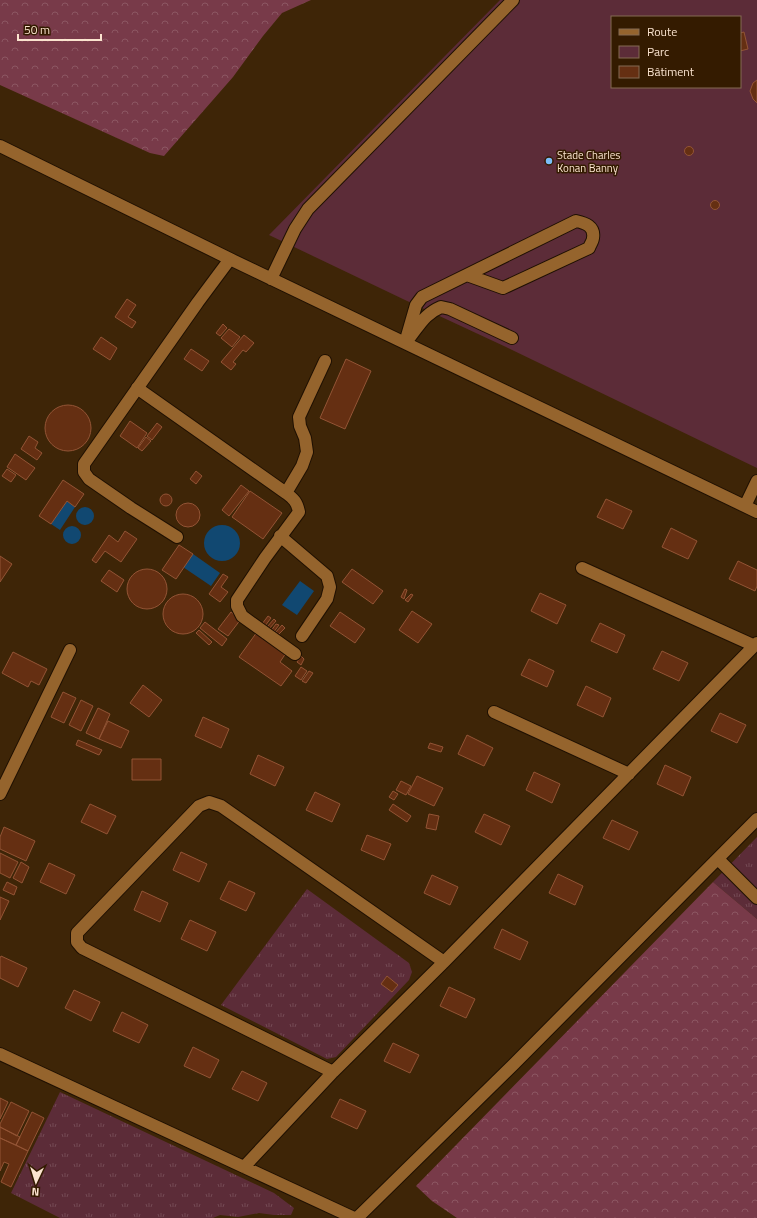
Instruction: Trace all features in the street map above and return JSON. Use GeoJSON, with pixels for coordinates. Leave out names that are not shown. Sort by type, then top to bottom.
{"type":"FeatureCollection","features":[{"type":"Feature","properties":{"kind":"street"},"geometry":{"type":"LineString","coordinates":[[271,279],[295,229],[308,210],[400,122],[513,0]]}},
{"type":"Feature","properties":{"kind":"street"},"geometry":{"type":"LineString","coordinates":[[479,35],[484,47]]}},
{"type":"Feature","properties":{"kind":"street"},"geometry":{"type":"LineString","coordinates":[[0,146],[271,279],[757,512]]}},
{"type":"Feature","properties":{"kind":"street"},"geometry":{"type":"LineString","coordinates":[[405,343],[416,305],[422,297],[576,221],[585,223],[591,228],[593,238],[589,248],[504,288],[467,275]]}},
{"type":"Feature","properties":{"kind":"street"},"geometry":{"type":"LineString","coordinates":[[177,537],[89,479],[84,472],[84,464],[230,259]]}},
{"type":"Feature","properties":{"kind":"street"},"geometry":{"type":"LineString","coordinates":[[405,343],[425,317],[430,312],[441,306],[512,338]]}},
{"type":"Feature","properties":{"kind":"street"},"geometry":{"type":"LineString","coordinates":[[286,493],[302,466],[307,452],[299,417],[325,361]]}},
{"type":"Feature","properties":{"kind":"street"},"geometry":{"type":"LineString","coordinates":[[137,388],[286,493],[298,504],[299,512],[280,536],[236,600],[242,616],[295,654]]}},
{"type":"Feature","properties":{"kind":"street"},"geometry":{"type":"LineString","coordinates":[[745,506],[757,481]]}},
{"type":"Feature","properties":{"kind":"street"},"geometry":{"type":"LineString","coordinates":[[280,536],[327,576],[330,587],[327,599],[302,636]]}},
{"type":"Feature","properties":{"kind":"street"},"geometry":{"type":"LineString","coordinates":[[244,1167],[333,1072],[444,962],[756,645],[582,568]]}},
{"type":"Feature","properties":{"kind":"street"},"geometry":{"type":"LineString","coordinates":[[0,794],[70,650]]}},
{"type":"Feature","properties":{"kind":"street"},"geometry":{"type":"LineString","coordinates":[[494,712],[629,774]]}},
{"type":"Feature","properties":{"kind":"street"},"geometry":{"type":"LineString","coordinates":[[333,1072],[82,948],[77,942],[77,933],[199,806],[209,802],[221,806],[444,962]]}},
{"type":"Feature","properties":{"kind":"street"},"geometry":{"type":"LineString","coordinates":[[0,1054],[356,1218],[514,1064],[757,819]]}},
{"type":"Feature","properties":{"kind":"street"},"geometry":{"type":"LineString","coordinates":[[718,859],[757,898]]}},
{"type":"Feature","properties":{"kind":"green space"},"geometry":{"type":"Polygon","coordinates":[[[0,0],[311,0],[282,13],[233,77],[164,156],[150,153],[0,85],[0,0]]]}},
{"type":"Feature","properties":{"kind":"green space","name":"Stade Charles Konan Banny"},"geometry":{"type":"Polygon","coordinates":[[[500,0],[757,0],[757,468],[269,235],[500,0]]]}},
{"type":"Feature","properties":{"kind":"green space"},"geometry":{"type":"Polygon","coordinates":[[[757,837],[757,919],[713,882],[757,837]]]}},
{"type":"Feature","properties":{"kind":"green space"},"geometry":{"type":"Polygon","coordinates":[[[713,882],[757,919],[757,1218],[457,1218],[432,1201],[416,1186],[713,882]]]}},
{"type":"Feature","properties":{"kind":"green space"},"geometry":{"type":"Polygon","coordinates":[[[307,889],[409,963],[412,972],[409,980],[336,1057],[327,1059],[221,1005],[307,889]]]}},
{"type":"Feature","properties":{"kind":"green space"},"geometry":{"type":"Polygon","coordinates":[[[60,1092],[274,1193],[294,1208],[291,1215],[259,1213],[238,1217],[220,1215],[213,1218],[60,1218],[11,1193],[60,1092]]]}},
{"type":"Feature","properties":{"kind":"water"},"geometry":{"type":"Polygon","coordinates":[[[67,501],[75,507],[60,530],[51,524],[67,501]]]}},
{"type":"Feature","properties":{"kind":"water"},"geometry":{"type":"Polygon","coordinates":[[[81,507],[89,507],[94,512],[92,523],[89,525],[81,525],[76,520],[76,512],[81,507]]]}},
{"type":"Feature","properties":{"kind":"water"},"geometry":{"type":"Polygon","coordinates":[[[225,525],[235,530],[239,536],[239,550],[235,556],[229,560],[219,561],[209,556],[205,550],[204,540],[209,530],[215,526],[225,525]]]}},
{"type":"Feature","properties":{"kind":"water"},"geometry":{"type":"Polygon","coordinates":[[[68,526],[76,526],[81,531],[79,542],[76,544],[68,544],[63,539],[63,531],[68,526]]]}},
{"type":"Feature","properties":{"kind":"water"},"geometry":{"type":"Polygon","coordinates":[[[193,554],[220,573],[211,586],[183,567],[193,554]]]}},
{"type":"Feature","properties":{"kind":"water"},"geometry":{"type":"Polygon","coordinates":[[[300,581],[314,591],[297,615],[282,605],[300,581]]]}},
{"type":"Feature","properties":{"kind":"building"},"geometry":{"type":"Polygon","coordinates":[[[744,32],[748,49],[741,51],[741,33],[744,32]]]}},
{"type":"Feature","properties":{"kind":"building"},"geometry":{"type":"Polygon","coordinates":[[[757,80],[757,103],[753,99],[750,91],[753,83],[757,80]]]}},
{"type":"Feature","properties":{"kind":"building"},"geometry":{"type":"Polygon","coordinates":[[[689,146],[694,151],[689,156],[684,151],[689,146]]]}},
{"type":"Feature","properties":{"kind":"building"},"geometry":{"type":"Polygon","coordinates":[[[715,200],[720,205],[715,210],[710,205],[715,200]]]}},
{"type":"Feature","properties":{"kind":"building"},"geometry":{"type":"Polygon","coordinates":[[[127,299],[136,305],[128,317],[136,322],[132,328],[115,317],[127,299]]]}},
{"type":"Feature","properties":{"kind":"building"},"geometry":{"type":"Polygon","coordinates":[[[223,324],[227,328],[220,336],[216,333],[223,324]]]}},
{"type":"Feature","properties":{"kind":"building"},"geometry":{"type":"Polygon","coordinates":[[[229,329],[240,337],[232,347],[221,338],[229,329]]]}},
{"type":"Feature","properties":{"kind":"building"},"geometry":{"type":"Polygon","coordinates":[[[244,335],[254,343],[246,352],[243,350],[233,362],[236,364],[231,370],[221,362],[244,335]]]}},
{"type":"Feature","properties":{"kind":"building"},"geometry":{"type":"Polygon","coordinates":[[[101,337],[117,348],[110,360],[93,349],[101,337]]]}},
{"type":"Feature","properties":{"kind":"building"},"geometry":{"type":"Polygon","coordinates":[[[191,349],[209,361],[202,371],[184,359],[191,349]]]}},
{"type":"Feature","properties":{"kind":"building"},"geometry":{"type":"Polygon","coordinates":[[[346,359],[371,371],[345,429],[320,418],[346,359]]]}},
{"type":"Feature","properties":{"kind":"building"},"geometry":{"type":"Polygon","coordinates":[[[68,405],[81,409],[87,415],[91,428],[87,441],[81,447],[68,451],[55,447],[49,441],[45,428],[49,415],[55,409],[68,405]]]}},
{"type":"Feature","properties":{"kind":"building"},"geometry":{"type":"Polygon","coordinates":[[[130,421],[147,433],[137,448],[120,436],[130,421]]]}},
{"type":"Feature","properties":{"kind":"building"},"geometry":{"type":"Polygon","coordinates":[[[157,423],[162,427],[152,440],[147,436],[157,423]]]}},
{"type":"Feature","properties":{"kind":"building"},"geometry":{"type":"Polygon","coordinates":[[[29,436],[38,442],[35,448],[42,453],[37,460],[21,449],[29,436]]]}},
{"type":"Feature","properties":{"kind":"building"},"geometry":{"type":"Polygon","coordinates":[[[146,437],[151,441],[142,451],[138,448],[146,437]]]}},
{"type":"Feature","properties":{"kind":"building"},"geometry":{"type":"Polygon","coordinates":[[[15,454],[35,468],[26,480],[7,467],[15,454]]]}},
{"type":"Feature","properties":{"kind":"building"},"geometry":{"type":"Polygon","coordinates":[[[7,469],[16,475],[11,482],[2,476],[7,469]]]}},
{"type":"Feature","properties":{"kind":"building"},"geometry":{"type":"Polygon","coordinates":[[[196,471],[202,476],[196,484],[190,479],[196,471]]]}},
{"type":"Feature","properties":{"kind":"building"},"geometry":{"type":"Polygon","coordinates":[[[63,480],[84,494],[75,507],[67,501],[51,524],[39,516],[63,480]]]}},
{"type":"Feature","properties":{"kind":"building"},"geometry":{"type":"Polygon","coordinates":[[[241,485],[249,491],[229,516],[222,510],[241,485]]]}},
{"type":"Feature","properties":{"kind":"building"},"geometry":{"type":"Polygon","coordinates":[[[250,491],[282,513],[263,539],[232,517],[250,491]]]}},
{"type":"Feature","properties":{"kind":"building"},"geometry":{"type":"Polygon","coordinates":[[[164,494],[168,494],[172,500],[168,506],[164,506],[160,502],[160,498],[164,494]]]}},
{"type":"Feature","properties":{"kind":"building"},"geometry":{"type":"Polygon","coordinates":[[[606,499],[632,511],[623,529],[597,517],[606,499]]]}},
{"type":"Feature","properties":{"kind":"building"},"geometry":{"type":"Polygon","coordinates":[[[188,503],[197,506],[200,515],[197,524],[188,527],[179,524],[176,515],[179,506],[188,503]]]}},
{"type":"Feature","properties":{"kind":"building"},"geometry":{"type":"Polygon","coordinates":[[[671,528],[697,541],[688,559],[662,547],[671,528]]]}},
{"type":"Feature","properties":{"kind":"building"},"geometry":{"type":"Polygon","coordinates":[[[125,531],[137,539],[121,562],[105,551],[96,563],[92,560],[109,535],[118,542],[125,531]]]}},
{"type":"Feature","properties":{"kind":"building"},"geometry":{"type":"Polygon","coordinates":[[[179,545],[193,554],[176,579],[162,570],[179,545]]]}},
{"type":"Feature","properties":{"kind":"building"},"geometry":{"type":"Polygon","coordinates":[[[0,556],[12,564],[0,582],[0,556]]]}},
{"type":"Feature","properties":{"kind":"building"},"geometry":{"type":"Polygon","coordinates":[[[738,561],[757,570],[757,586],[755,591],[729,579],[738,561]]]}},
{"type":"Feature","properties":{"kind":"building"},"geometry":{"type":"Polygon","coordinates":[[[147,569],[161,575],[167,589],[161,603],[147,609],[133,603],[127,589],[133,575],[147,569]]]}},
{"type":"Feature","properties":{"kind":"building"},"geometry":{"type":"Polygon","coordinates":[[[352,569],[383,591],[373,604],[342,582],[352,569]]]}},
{"type":"Feature","properties":{"kind":"building"},"geometry":{"type":"Polygon","coordinates":[[[109,570],[124,580],[117,592],[101,581],[109,570]]]}},
{"type":"Feature","properties":{"kind":"building"},"geometry":{"type":"Polygon","coordinates":[[[223,574],[228,577],[221,587],[228,592],[220,602],[209,594],[223,574]]]}},
{"type":"Feature","properties":{"kind":"building"},"geometry":{"type":"Polygon","coordinates":[[[405,589],[407,590],[404,599],[401,597],[405,589]]]}},
{"type":"Feature","properties":{"kind":"building"},"geometry":{"type":"Polygon","coordinates":[[[540,593],[566,605],[557,624],[531,611],[540,593]]]}},
{"type":"Feature","properties":{"kind":"building"},"geometry":{"type":"Polygon","coordinates":[[[183,594],[197,600],[203,614],[197,628],[183,634],[169,628],[163,614],[169,600],[183,594]]]}},
{"type":"Feature","properties":{"kind":"building"},"geometry":{"type":"Polygon","coordinates":[[[411,594],[413,595],[408,602],[405,600],[411,594]]]}},
{"type":"Feature","properties":{"kind":"building"},"geometry":{"type":"Polygon","coordinates":[[[412,611],[432,624],[418,643],[399,630],[412,611]]]}},
{"type":"Feature","properties":{"kind":"building"},"geometry":{"type":"Polygon","coordinates":[[[231,612],[241,619],[228,636],[218,629],[231,612]]]}},
{"type":"Feature","properties":{"kind":"building"},"geometry":{"type":"Polygon","coordinates":[[[340,612],[365,629],[355,643],[330,626],[340,612]]]}},
{"type":"Feature","properties":{"kind":"building"},"geometry":{"type":"Polygon","coordinates":[[[268,616],[271,618],[265,626],[262,624],[268,616]]]}},
{"type":"Feature","properties":{"kind":"building"},"geometry":{"type":"Polygon","coordinates":[[[274,619],[276,621],[269,629],[267,627],[274,619]]]}},
{"type":"Feature","properties":{"kind":"building"},"geometry":{"type":"Polygon","coordinates":[[[205,622],[227,639],[222,646],[200,628],[205,622]]]}},
{"type":"Feature","properties":{"kind":"building"},"geometry":{"type":"Polygon","coordinates":[[[600,623],[625,635],[617,653],[591,641],[600,623]]]}},
{"type":"Feature","properties":{"kind":"building"},"geometry":{"type":"Polygon","coordinates":[[[276,624],[279,625],[273,633],[271,631],[276,624]]]}},
{"type":"Feature","properties":{"kind":"building"},"geometry":{"type":"Polygon","coordinates":[[[282,625],[285,628],[278,635],[275,633],[282,625]]]}},
{"type":"Feature","properties":{"kind":"building"},"geometry":{"type":"Polygon","coordinates":[[[199,630],[212,642],[209,645],[196,633],[199,630]]]}},
{"type":"Feature","properties":{"kind":"building"},"geometry":{"type":"Polygon","coordinates":[[[257,632],[286,653],[280,662],[292,671],[281,686],[239,657],[257,632]]]}},
{"type":"Feature","properties":{"kind":"building"},"geometry":{"type":"Polygon","coordinates":[[[662,651],[688,663],[679,681],[653,669],[662,651]]]}},
{"type":"Feature","properties":{"kind":"building"},"geometry":{"type":"Polygon","coordinates":[[[13,652],[47,669],[39,685],[31,681],[28,687],[2,673],[13,652]]]}},
{"type":"Feature","properties":{"kind":"building"},"geometry":{"type":"Polygon","coordinates":[[[301,656],[304,659],[301,665],[297,662],[301,656]]]}},
{"type":"Feature","properties":{"kind":"building"},"geometry":{"type":"Polygon","coordinates":[[[529,659],[554,671],[547,687],[521,675],[529,659]]]}},
{"type":"Feature","properties":{"kind":"building"},"geometry":{"type":"Polygon","coordinates":[[[301,667],[307,671],[301,680],[295,676],[301,667]]]}},
{"type":"Feature","properties":{"kind":"building"},"geometry":{"type":"Polygon","coordinates":[[[309,671],[313,673],[306,683],[302,681],[309,671]]]}},
{"type":"Feature","properties":{"kind":"building"},"geometry":{"type":"Polygon","coordinates":[[[143,685],[162,700],[149,717],[130,703],[143,685]]]}},
{"type":"Feature","properties":{"kind":"building"},"geometry":{"type":"Polygon","coordinates":[[[586,686],[611,698],[603,717],[577,705],[586,686]]]}},
{"type":"Feature","properties":{"kind":"building"},"geometry":{"type":"Polygon","coordinates":[[[63,692],[76,698],[64,723],[51,717],[63,692]]]}},
{"type":"Feature","properties":{"kind":"building"},"geometry":{"type":"Polygon","coordinates":[[[81,700],[93,706],[81,731],[69,725],[81,700]]]}},
{"type":"Feature","properties":{"kind":"building"},"geometry":{"type":"Polygon","coordinates":[[[98,708],[110,714],[99,739],[86,733],[98,708]]]}},
{"type":"Feature","properties":{"kind":"building"},"geometry":{"type":"Polygon","coordinates":[[[720,713],[746,725],[737,743],[711,731],[720,713]]]}},
{"type":"Feature","properties":{"kind":"building"},"geometry":{"type":"Polygon","coordinates":[[[203,717],[229,729],[221,748],[195,736],[203,717]]]}},
{"type":"Feature","properties":{"kind":"building"},"geometry":{"type":"Polygon","coordinates":[[[108,721],[129,731],[121,748],[99,739],[108,721]]]}},
{"type":"Feature","properties":{"kind":"building"},"geometry":{"type":"Polygon","coordinates":[[[467,735],[493,748],[484,766],[458,754],[467,735]]]}},
{"type":"Feature","properties":{"kind":"building"},"geometry":{"type":"Polygon","coordinates":[[[78,740],[102,750],[99,755],[76,745],[78,740]]]}},
{"type":"Feature","properties":{"kind":"building"},"geometry":{"type":"Polygon","coordinates":[[[430,743],[443,747],[441,752],[428,748],[430,743]]]}},
{"type":"Feature","properties":{"kind":"building"},"geometry":{"type":"Polygon","coordinates":[[[258,755],[284,767],[275,786],[250,774],[258,755]]]}},
{"type":"Feature","properties":{"kind":"building"},"geometry":{"type":"Polygon","coordinates":[[[132,759],[161,759],[161,780],[132,780],[132,759]]]}},
{"type":"Feature","properties":{"kind":"building"},"geometry":{"type":"Polygon","coordinates":[[[665,765],[691,777],[683,796],[657,784],[665,765]]]}},
{"type":"Feature","properties":{"kind":"building"},"geometry":{"type":"Polygon","coordinates":[[[534,772],[560,784],[552,803],[526,790],[534,772]]]}},
{"type":"Feature","properties":{"kind":"building"},"geometry":{"type":"Polygon","coordinates":[[[417,776],[443,788],[434,806],[408,794],[417,776]]]}},
{"type":"Feature","properties":{"kind":"building"},"geometry":{"type":"Polygon","coordinates":[[[401,781],[411,786],[406,795],[396,790],[401,781]]]}},
{"type":"Feature","properties":{"kind":"building"},"geometry":{"type":"Polygon","coordinates":[[[393,791],[398,794],[394,800],[389,797],[393,791]]]}},
{"type":"Feature","properties":{"kind":"building"},"geometry":{"type":"Polygon","coordinates":[[[315,792],[340,804],[332,822],[306,810],[315,792]]]}},
{"type":"Feature","properties":{"kind":"building"},"geometry":{"type":"Polygon","coordinates":[[[90,804],[116,816],[107,834],[81,822],[90,804]]]}},
{"type":"Feature","properties":{"kind":"building"},"geometry":{"type":"Polygon","coordinates":[[[393,804],[411,816],[407,822],[389,810],[393,804]]]}},
{"type":"Feature","properties":{"kind":"building"},"geometry":{"type":"Polygon","coordinates":[[[429,814],[439,816],[436,830],[426,828],[429,814]]]}},
{"type":"Feature","properties":{"kind":"building"},"geometry":{"type":"Polygon","coordinates":[[[484,814],[510,826],[501,845],[475,832],[484,814]]]}},
{"type":"Feature","properties":{"kind":"building"},"geometry":{"type":"Polygon","coordinates":[[[612,820],[638,832],[629,850],[603,838],[612,820]]]}},
{"type":"Feature","properties":{"kind":"building"},"geometry":{"type":"Polygon","coordinates":[[[4,827],[35,841],[26,861],[0,849],[0,837],[4,827]]]}},
{"type":"Feature","properties":{"kind":"building"},"geometry":{"type":"Polygon","coordinates":[[[367,835],[391,844],[384,860],[361,850],[367,835]]]}},
{"type":"Feature","properties":{"kind":"building"},"geometry":{"type":"Polygon","coordinates":[[[181,852],[207,864],[199,882],[173,870],[181,852]]]}},
{"type":"Feature","properties":{"kind":"building"},"geometry":{"type":"Polygon","coordinates":[[[0,853],[18,862],[10,878],[0,873],[0,853]]]}},
{"type":"Feature","properties":{"kind":"building"},"geometry":{"type":"Polygon","coordinates":[[[21,862],[29,867],[22,883],[13,878],[21,862]]]}},
{"type":"Feature","properties":{"kind":"building"},"geometry":{"type":"Polygon","coordinates":[[[49,863],[75,875],[66,894],[40,882],[49,863]]]}},
{"type":"Feature","properties":{"kind":"building"},"geometry":{"type":"Polygon","coordinates":[[[558,874],[583,886],[575,905],[549,893],[558,874]]]}},
{"type":"Feature","properties":{"kind":"building"},"geometry":{"type":"Polygon","coordinates":[[[432,875],[458,887],[450,905],[424,893],[432,875]]]}},
{"type":"Feature","properties":{"kind":"building"},"geometry":{"type":"Polygon","coordinates":[[[229,881],[255,893],[246,911],[220,899],[229,881]]]}},
{"type":"Feature","properties":{"kind":"building"},"geometry":{"type":"Polygon","coordinates":[[[7,882],[17,887],[14,895],[3,890],[7,882]]]}},
{"type":"Feature","properties":{"kind":"building"},"geometry":{"type":"Polygon","coordinates":[[[142,891],[168,903],[160,922],[134,910],[142,891]]]}},
{"type":"Feature","properties":{"kind":"building"},"geometry":{"type":"Polygon","coordinates":[[[0,897],[9,901],[0,920],[0,897]]]}},
{"type":"Feature","properties":{"kind":"building"},"geometry":{"type":"Polygon","coordinates":[[[190,920],[216,932],[207,951],[181,939],[190,920]]]}},
{"type":"Feature","properties":{"kind":"building"},"geometry":{"type":"Polygon","coordinates":[[[502,929],[528,942],[520,960],[494,948],[502,929]]]}},
{"type":"Feature","properties":{"kind":"building"},"geometry":{"type":"Polygon","coordinates":[[[1,956],[27,968],[18,987],[0,978],[1,956]]]}},
{"type":"Feature","properties":{"kind":"building"},"geometry":{"type":"Polygon","coordinates":[[[387,976],[398,985],[392,992],[381,984],[387,976]]]}},
{"type":"Feature","properties":{"kind":"building"},"geometry":{"type":"Polygon","coordinates":[[[449,987],[475,999],[466,1018],[440,1006],[449,987]]]}},
{"type":"Feature","properties":{"kind":"building"},"geometry":{"type":"Polygon","coordinates":[[[74,990],[100,1002],[91,1021],[65,1008],[74,990]]]}},
{"type":"Feature","properties":{"kind":"building"},"geometry":{"type":"Polygon","coordinates":[[[122,1012],[148,1025],[139,1043],[113,1031],[122,1012]]]}},
{"type":"Feature","properties":{"kind":"building"},"geometry":{"type":"Polygon","coordinates":[[[393,1043],[419,1055],[410,1073],[384,1061],[393,1043]]]}},
{"type":"Feature","properties":{"kind":"building"},"geometry":{"type":"Polygon","coordinates":[[[193,1047],[219,1060],[210,1078],[184,1066],[193,1047]]]}},
{"type":"Feature","properties":{"kind":"building"},"geometry":{"type":"Polygon","coordinates":[[[242,1071],[267,1083],[258,1101],[232,1089],[242,1071]]]}},
{"type":"Feature","properties":{"kind":"building"},"geometry":{"type":"Polygon","coordinates":[[[0,1098],[8,1102],[0,1119],[0,1098]]]}},
{"type":"Feature","properties":{"kind":"building"},"geometry":{"type":"Polygon","coordinates":[[[340,1099],[366,1111],[357,1129],[331,1117],[340,1099]]]}},
{"type":"Feature","properties":{"kind":"building"},"geometry":{"type":"Polygon","coordinates":[[[11,1102],[29,1111],[17,1136],[0,1127],[0,1124],[11,1102]]]}},
{"type":"Feature","properties":{"kind":"building"},"geometry":{"type":"Polygon","coordinates":[[[32,1112],[44,1118],[28,1151],[16,1145],[32,1112]]]}},
{"type":"Feature","properties":{"kind":"building"},"geometry":{"type":"Polygon","coordinates":[[[0,1127],[20,1137],[16,1145],[0,1138],[0,1127]]]}},
{"type":"Feature","properties":{"kind":"building"},"geometry":{"type":"Polygon","coordinates":[[[0,1138],[28,1151],[11,1187],[1,1182],[9,1164],[4,1162],[0,1171],[0,1138]]]}},
{"type":"Feature","properties":{"kind":"place","name":"Stade Charles Konan Banny"},"geometry":{"type":"Point","coordinates":[549,161]}}]}
